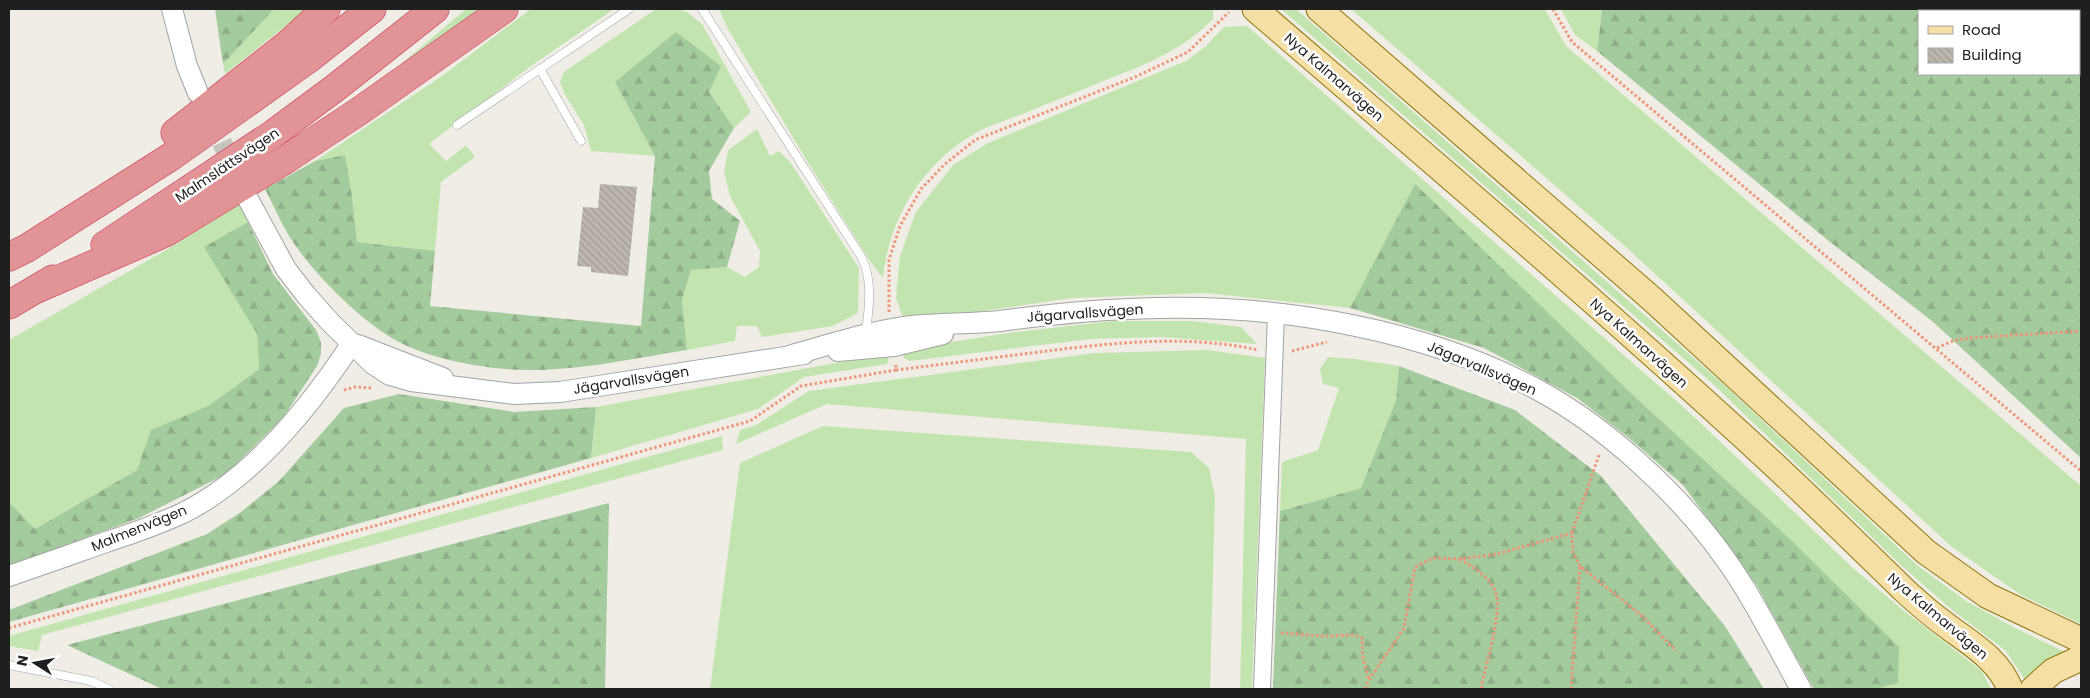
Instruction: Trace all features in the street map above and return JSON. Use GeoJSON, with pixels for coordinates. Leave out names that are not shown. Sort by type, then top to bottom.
{"type":"FeatureCollection","features":[{"type":"Feature","properties":{"kind":"highway"},"geometry":{"type":"LineString","coordinates":[[18,252],[288,44],[326,9]]}},
{"type":"Feature","properties":{"kind":"highway"},"geometry":{"type":"LineString","coordinates":[[18,252],[203,134],[307,60],[372,9]]}},
{"type":"Feature","properties":{"kind":"highway","name":"Malmslättsvägen"},"geometry":{"type":"LineString","coordinates":[[9,305],[38,289],[274,134],[435,9]]}},
{"type":"Feature","properties":{"kind":"highway"},"geometry":{"type":"LineString","coordinates":[[38,289],[165,233],[304,148],[504,9]]}},
{"type":"Feature","properties":{"kind":"main road","name":"Nya Kalmarvägen"},"geometry":{"type":"LineString","coordinates":[[1255,9],[1623,328],[1771,462],[1909,595],[1992,661],[2010,689]]}},
{"type":"Feature","properties":{"kind":"main road"},"geometry":{"type":"LineString","coordinates":[[1319,9],[1652,299],[1926,552],[1988,596],[2081,640]]}},
{"type":"Feature","properties":{"kind":"main road"},"geometry":{"type":"LineString","coordinates":[[2033,689],[2053,670],[2081,658]]}},
{"type":"Feature","properties":{"kind":"street"},"geometry":{"type":"LineString","coordinates":[[172,9],[187,66],[198,93]]}},
{"type":"Feature","properties":{"kind":"street","name":"Jägarvallsvägen"},"geometry":{"type":"LineString","coordinates":[[248,199],[286,269],[330,322],[373,364],[390,375],[411,381],[514,394],[560,392],[892,337],[1048,314],[1159,308],[1211,309],[1276,314],[1352,326],[1428,344],[1464,357],[1538,390],[1570,410],[1638,462],[1692,517],[1743,586],[1801,689]]}},
{"type":"Feature","properties":{"kind":"street"},"geometry":{"type":"LineString","coordinates":[[1262,689],[1276,314]]}},
{"type":"Feature","properties":{"kind":"street","name":"Malmenvägen"},"geometry":{"type":"LineString","coordinates":[[9,576],[183,513],[218,491],[252,465],[282,434],[352,343]]}},
{"type":"Feature","properties":{"kind":"lane"},"geometry":{"type":"LineString","coordinates":[[457,125],[629,9]]}},
{"type":"Feature","properties":{"kind":"lane"},"geometry":{"type":"LineString","coordinates":[[702,9],[862,258],[867,269],[869,290],[865,342]]}},
{"type":"Feature","properties":{"kind":"lane"},"geometry":{"type":"LineString","coordinates":[[540,69],[581,141]]}},
{"type":"Feature","properties":{"kind":"lane"},"geometry":{"type":"LineString","coordinates":[[9,664],[91,681],[109,689]]}},
{"type":"Feature","properties":{"kind":"path"},"geometry":{"type":"LineString","coordinates":[[1553,9],[1572,42],[2081,470]]}},
{"type":"Feature","properties":{"kind":"path"},"geometry":{"type":"LineString","coordinates":[[896,370],[888,307],[889,260],[900,226],[921,189],[945,164],[975,140],[1135,77],[1188,52],[1229,12]]}},
{"type":"Feature","properties":{"kind":"path"},"geometry":{"type":"LineString","coordinates":[[868,314],[888,307]]}},
{"type":"Feature","properties":{"kind":"path"},"geometry":{"type":"LineString","coordinates":[[1937,348],[1953,341],[1969,338],[2081,331]]}},
{"type":"Feature","properties":{"kind":"path"},"geometry":{"type":"LineString","coordinates":[[9,628],[750,421],[801,386],[896,370],[1096,345],[1158,342],[1223,344],[1287,352],[1321,342],[1330,342]]}},
{"type":"Feature","properties":{"kind":"path"},"geometry":{"type":"LineString","coordinates":[[1591,449],[1606,462]]}},
{"type":"Feature","properties":{"kind":"path"},"geometry":{"type":"LineString","coordinates":[[1599,455],[1572,533],[1573,552],[1580,566],[1642,616],[1676,651]]}},
{"type":"Feature","properties":{"kind":"path"},"geometry":{"type":"LineString","coordinates":[[1365,689],[1404,628],[1415,567],[1433,558],[1460,559],[1496,554],[1572,533]]}},
{"type":"Feature","properties":{"kind":"path"},"geometry":{"type":"LineString","coordinates":[[1460,559],[1476,568],[1496,592],[1497,606],[1480,689]]}},
{"type":"Feature","properties":{"kind":"path"},"geometry":{"type":"LineString","coordinates":[[1571,689],[1580,566]]}},
{"type":"Feature","properties":{"kind":"path"},"geometry":{"type":"LineString","coordinates":[[1263,632],[1323,636],[1354,635],[1362,638],[1363,659],[1369,680]]}},
{"type":"Feature","properties":{"kind":"green space"},"geometry":{"type":"Polygon","coordinates":[[[215,9],[274,9],[223,64],[215,9]]]}},
{"type":"Feature","properties":{"kind":"green space"},"geometry":{"type":"Polygon","coordinates":[[[274,9],[307,9],[225,74],[223,64],[274,9]]]}},
{"type":"Feature","properties":{"kind":"green space"},"geometry":{"type":"Polygon","coordinates":[[[466,9],[487,9],[381,81],[466,9]]]}},
{"type":"Feature","properties":{"kind":"green space"},"geometry":{"type":"Polygon","coordinates":[[[531,9],[614,9],[531,66],[429,144],[446,161],[466,145],[475,157],[441,182],[435,251],[357,242],[345,155],[315,161],[442,76],[531,9]]]}},
{"type":"Feature","properties":{"kind":"green space"},"geometry":{"type":"Polygon","coordinates":[[[656,9],[677,9],[687,12],[702,24],[751,112],[734,128],[709,92],[615,82],[655,156],[591,151],[584,125],[565,95],[560,82],[564,72],[656,9]]]}},
{"type":"Feature","properties":{"kind":"green space"},"geometry":{"type":"Polygon","coordinates":[[[719,9],[1213,9],[1213,19],[1192,38],[1168,53],[1129,71],[984,128],[959,143],[926,175],[913,193],[893,234],[883,278],[870,261],[809,164],[728,29],[719,9]]]}},
{"type":"Feature","properties":{"kind":"green space"},"geometry":{"type":"Polygon","coordinates":[[[1281,9],[1296,9],[1721,382],[1918,566],[1966,601],[2015,628],[2065,652],[2044,663],[2025,680],[2006,651],[1951,609],[1903,567],[1713,384],[1281,9]]]}},
{"type":"Feature","properties":{"kind":"green space"},"geometry":{"type":"Polygon","coordinates":[[[1351,9],[1545,9],[1566,46],[2081,486],[2081,624],[2021,595],[1952,547],[1627,248],[1351,9]]]}},
{"type":"Feature","properties":{"kind":"green space"},"geometry":{"type":"Polygon","coordinates":[[[1561,9],[1602,9],[1597,51],[1575,35],[1561,9]]]}},
{"type":"Feature","properties":{"kind":"green space"},"geometry":{"type":"Polygon","coordinates":[[[1602,9],[2081,9],[2081,458],[1932,321],[1830,242],[1597,51],[1602,9]]]}},
{"type":"Feature","properties":{"kind":"green space"},"geometry":{"type":"Polygon","coordinates":[[[1247,26],[1690,413],[1854,569],[1904,611],[1982,671],[1991,689],[1876,689],[1898,683],[1790,539],[1633,395],[1415,185],[1350,308],[1206,293],[1072,298],[915,321],[902,315],[896,298],[900,256],[916,212],[953,165],[988,143],[1186,61],[1206,46],[1224,27],[1247,26]]]}},
{"type":"Feature","properties":{"kind":"green space"},"geometry":{"type":"Polygon","coordinates":[[[676,32],[721,66],[709,92],[734,128],[709,171],[712,199],[740,221],[727,267],[691,270],[682,300],[687,350],[586,366],[525,370],[493,368],[459,362],[411,348],[382,332],[367,321],[323,280],[289,236],[265,189],[315,161],[345,155],[357,242],[435,251],[430,306],[641,326],[655,156],[615,82],[676,32]]]}},
{"type":"Feature","properties":{"kind":"green space"},"geometry":{"type":"Polygon","coordinates":[[[757,129],[770,156],[779,151],[790,162],[859,268],[858,313],[833,326],[762,337],[757,326],[737,326],[735,341],[687,350],[682,300],[691,270],[727,267],[745,277],[759,267],[760,251],[730,196],[724,172],[728,150],[757,129]]]}},
{"type":"Feature","properties":{"kind":"green space"},"geometry":{"type":"Polygon","coordinates":[[[1415,184],[1633,395],[1790,539],[1899,647],[1898,683],[1876,689],[1814,689],[1757,586],[1683,485],[1629,438],[1577,398],[1484,348],[1350,308],[1415,184]]]}},
{"type":"Feature","properties":{"kind":"green space"},"geometry":{"type":"Polygon","coordinates":[[[240,204],[248,222],[205,247],[257,334],[259,369],[208,406],[152,430],[137,470],[35,529],[9,502],[9,340],[168,249],[240,204]]]}},
{"type":"Feature","properties":{"kind":"green space"},"geometry":{"type":"Polygon","coordinates":[[[248,222],[273,274],[316,330],[321,342],[321,354],[317,366],[283,418],[226,474],[139,518],[9,566],[9,502],[35,529],[137,470],[151,430],[208,406],[259,369],[257,334],[204,247],[248,222]]]}},
{"type":"Feature","properties":{"kind":"green space"},"geometry":{"type":"Polygon","coordinates":[[[1114,321],[1192,321],[1241,327],[1257,344],[1161,337],[1090,339],[910,361],[904,358],[903,353],[907,349],[1015,332],[1114,321]]]}},
{"type":"Feature","properties":{"kind":"green space"},"geometry":{"type":"Polygon","coordinates":[[[1208,350],[1265,358],[1252,689],[1240,689],[1246,439],[827,404],[736,444],[740,430],[756,425],[809,391],[1095,353],[1208,350]]]}},
{"type":"Feature","properties":{"kind":"green space"},"geometry":{"type":"Polygon","coordinates":[[[890,353],[887,364],[804,377],[758,409],[591,458],[596,407],[890,353]]]}},
{"type":"Feature","properties":{"kind":"green space"},"geometry":{"type":"Polygon","coordinates":[[[1328,357],[1399,366],[1396,400],[1361,488],[1280,511],[1282,462],[1318,450],[1339,388],[1323,384],[1320,369],[1328,357]]]}},
{"type":"Feature","properties":{"kind":"green space"},"geometry":{"type":"Polygon","coordinates":[[[1399,366],[1515,410],[1601,476],[1725,626],[1764,689],[1273,689],[1280,511],[1361,488],[1396,400],[1399,366]]]}},
{"type":"Feature","properties":{"kind":"green space"},"geometry":{"type":"Polygon","coordinates":[[[399,394],[514,412],[596,407],[591,458],[9,622],[9,610],[207,534],[241,512],[279,481],[344,408],[399,394]]]}},
{"type":"Feature","properties":{"kind":"green space"},"geometry":{"type":"Polygon","coordinates":[[[823,426],[1191,452],[1209,468],[1215,496],[1210,689],[710,689],[740,463],[823,426]]]}},
{"type":"Feature","properties":{"kind":"green space"},"geometry":{"type":"Polygon","coordinates":[[[722,436],[723,450],[42,635],[38,651],[9,646],[9,636],[722,436]]]}},
{"type":"Feature","properties":{"kind":"green space"},"geometry":{"type":"Polygon","coordinates":[[[609,503],[605,689],[162,689],[67,645],[609,503]]]}},
{"type":"Feature","properties":{"kind":"building"},"geometry":{"type":"Polygon","coordinates":[[[600,184],[637,187],[628,276],[591,272],[591,267],[577,266],[583,207],[598,208],[600,184]]]}},
{"type":"Feature","properties":{"kind":"tunnel"},"geometry":{"type":"LineString","coordinates":[[209,115],[237,174]]}}]}
